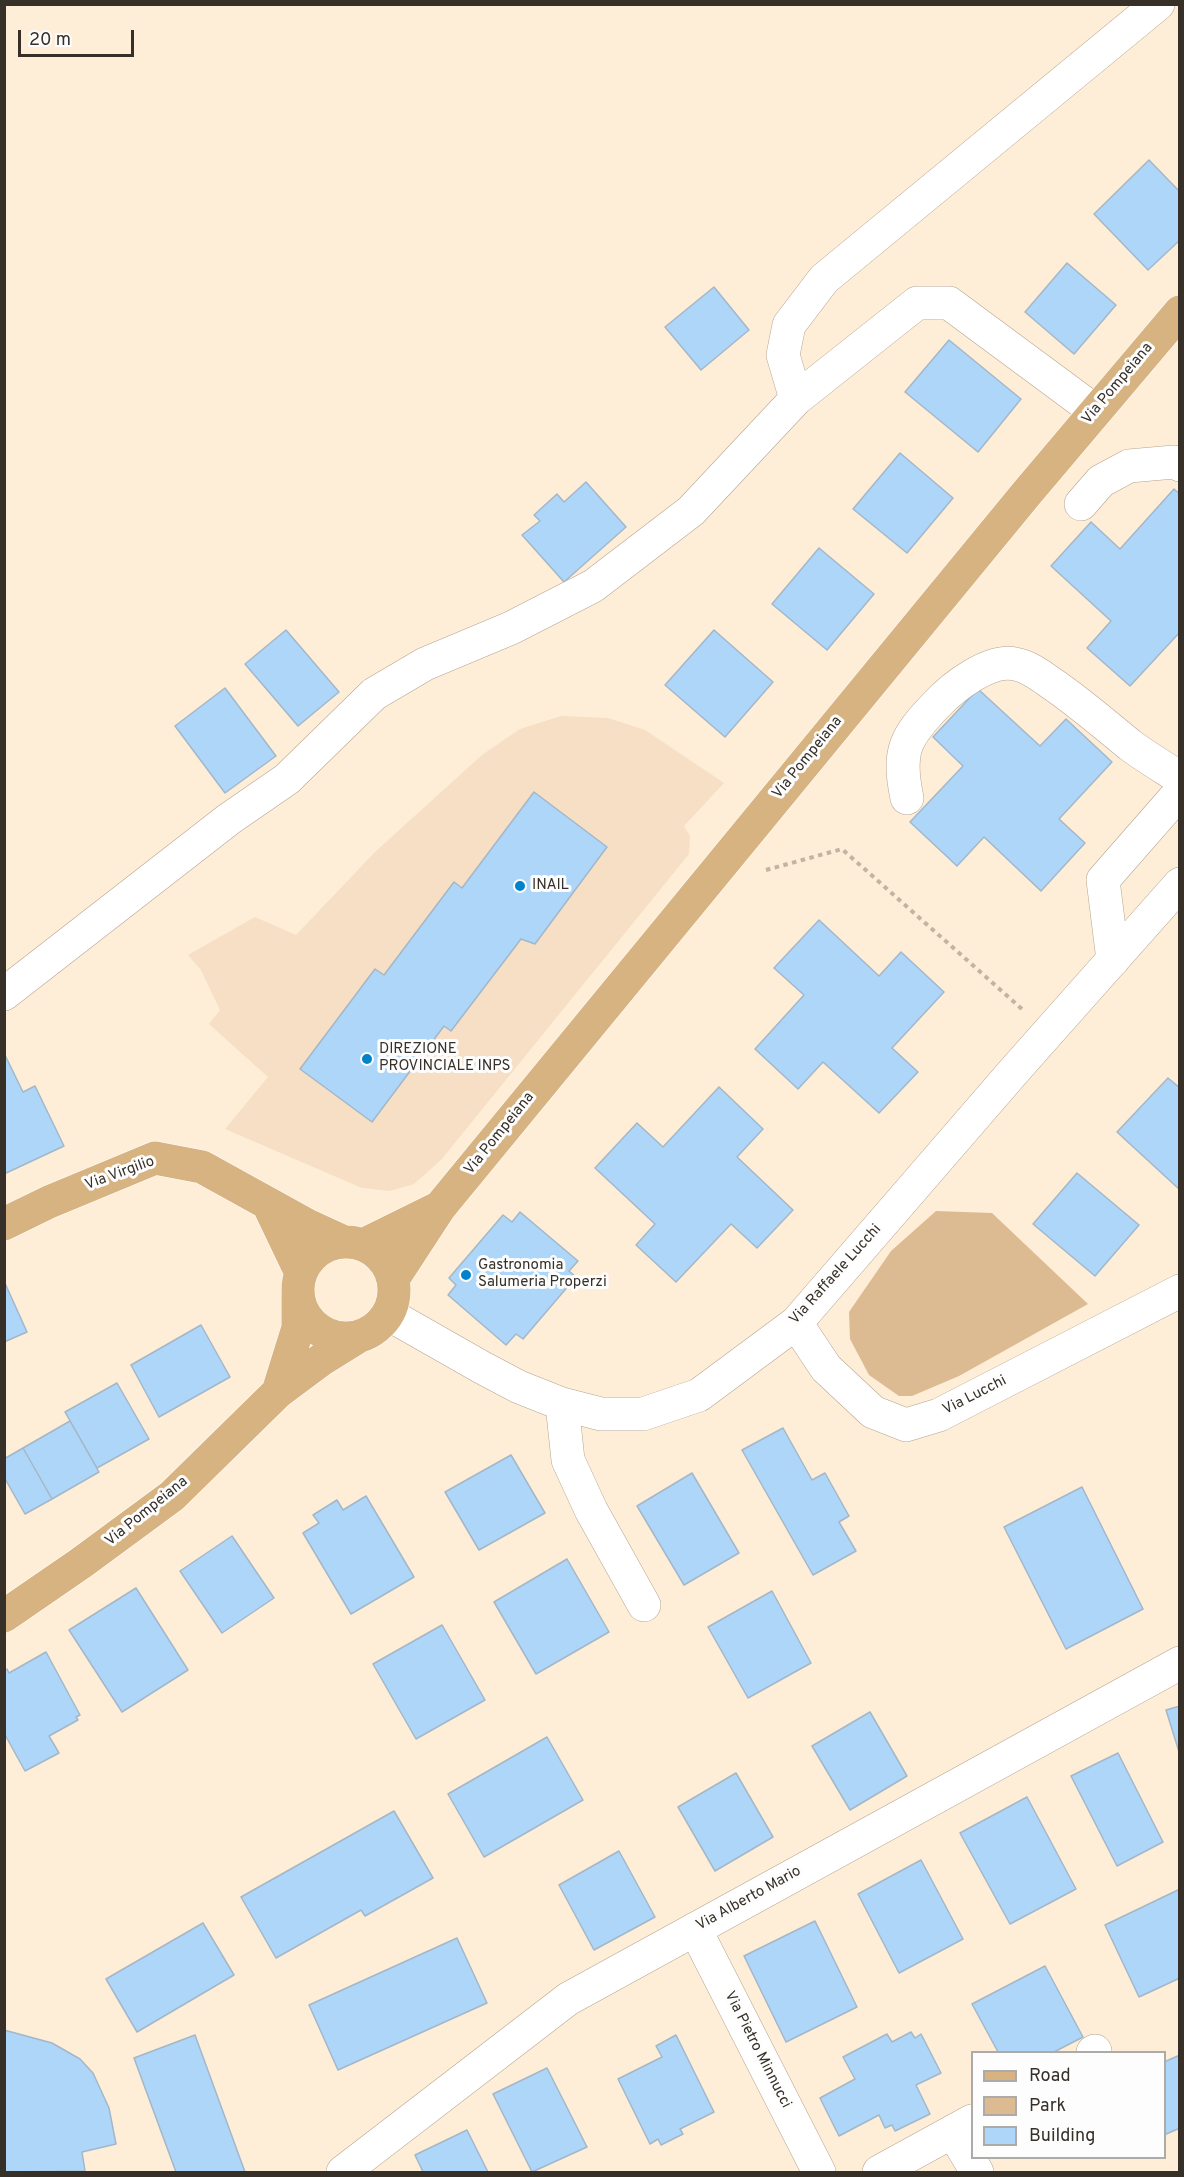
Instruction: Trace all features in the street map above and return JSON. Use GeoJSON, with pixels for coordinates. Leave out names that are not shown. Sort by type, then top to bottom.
{"type":"FeatureCollection","features":[{"type":"Feature","properties":{"kind":"main road","name":"Via Pompeiana"},"geometry":{"type":"LineString","coordinates":[[393,1279],[440,1207],[1179,312]]}},
{"type":"Feature","properties":{"kind":"main road","name":"Via Virgilio"},"geometry":{"type":"LineString","coordinates":[[4,1224],[49,1202],[155,1158],[202,1167],[268,1204],[353,1243]]}},
{"type":"Feature","properties":{"kind":"main road"},"geometry":{"type":"LineString","coordinates":[[268,1204],[299,1284],[305,1316],[321,1331],[339,1338],[358,1337],[376,1328],[388,1314],[394,1296],[393,1279],[387,1264],[377,1252],[353,1243],[326,1246],[311,1257],[299,1284]]}},
{"type":"Feature","properties":{"kind":"main road","name":"Via Pompeiana"},"geometry":{"type":"LineString","coordinates":[[353,1243],[440,1207]]}},
{"type":"Feature","properties":{"kind":"main road","name":"Via Pompeiana"},"geometry":{"type":"LineString","coordinates":[[278,1392],[298,1329],[299,1284]]}},
{"type":"Feature","properties":{"kind":"main road","name":"Via Pompeiana"},"geometry":{"type":"LineString","coordinates":[[4,1616],[172,1496],[278,1392],[321,1360],[358,1337]]}},
{"type":"Feature","properties":{"kind":"street"},"geometry":{"type":"LineString","coordinates":[[796,399],[783,355],[789,325],[824,279],[1158,4]]}},
{"type":"Feature","properties":{"kind":"street"},"geometry":{"type":"LineString","coordinates":[[4,994],[229,819],[287,779],[374,694],[426,664],[511,628],[593,586],[691,511],[796,399],[917,303],[949,303],[1095,411]]}},
{"type":"Feature","properties":{"kind":"street"},"geometry":{"type":"LineString","coordinates":[[1081,504],[1101,481],[1129,466],[1174,462],[1179,465]]}},
{"type":"Feature","properties":{"kind":"street"},"geometry":{"type":"LineString","coordinates":[[906,798],[902,777],[905,749],[913,729],[947,693],[990,665],[1014,663],[1038,674],[1132,746],[1179,778]]}},
{"type":"Feature","properties":{"kind":"street"},"geometry":{"type":"LineString","coordinates":[[1113,960],[1103,880],[1179,792]]}},
{"type":"Feature","properties":{"kind":"street","name":"Via Raffaele Lucchi"},"geometry":{"type":"LineString","coordinates":[[388,1314],[445,1348],[519,1387],[562,1404],[601,1414],[642,1414],[699,1395],[796,1323],[1179,884]]}},
{"type":"Feature","properties":{"kind":"street","name":"Via Lucchi"},"geometry":{"type":"LineString","coordinates":[[796,1323],[825,1368],[873,1412],[906,1425],[939,1414],[1179,1291]]}},
{"type":"Feature","properties":{"kind":"street"},"geometry":{"type":"LineString","coordinates":[[562,1404],[568,1460],[591,1510],[644,1605]]}},
{"type":"Feature","properties":{"kind":"street","name":"Via Alberto Mario"},"geometry":{"type":"LineString","coordinates":[[343,2172],[568,1999],[1179,1663]]}},
{"type":"Feature","properties":{"kind":"street","name":"Via Pietro Minnucci"},"geometry":{"type":"LineString","coordinates":[[695,1929],[819,2172]]}},
{"type":"Feature","properties":{"kind":"street"},"geometry":{"type":"LineString","coordinates":[[879,2172],[963,2126],[971,2152]]}},
{"type":"Feature","properties":{"kind":"path"},"geometry":{"type":"LineString","coordinates":[[757,873],[842,849],[1029,1016]]}},
{"type":"Feature","properties":{"kind":"shaded area"},"geometry":{"type":"Polygon","coordinates":[[[561,716],[608,718],[645,730],[724,783],[684,826],[690,836],[689,854],[441,1160],[414,1184],[390,1191],[362,1188],[225,1129],[268,1077],[209,1024],[220,1010],[201,970],[188,955],[255,917],[296,935],[375,852],[482,755],[520,729],[561,716]]]}},
{"type":"Feature","properties":{"kind":"green space"},"geometry":{"type":"Polygon","coordinates":[[[936,1211],[992,1213],[1088,1304],[959,1376],[912,1396],[899,1396],[869,1375],[850,1339],[849,1312],[891,1251],[936,1211]]]}},
{"type":"Feature","properties":{"kind":"building"},"geometry":{"type":"Polygon","coordinates":[[[1149,160],[1180,192],[1180,240],[1148,270],[1094,214],[1149,160]]]}},
{"type":"Feature","properties":{"kind":"building"},"geometry":{"type":"Polygon","coordinates":[[[1067,263],[1116,305],[1074,354],[1025,312],[1067,263]]]}},
{"type":"Feature","properties":{"kind":"building"},"geometry":{"type":"Polygon","coordinates":[[[714,287],[749,330],[701,370],[665,327],[714,287]]]}},
{"type":"Feature","properties":{"kind":"building"},"geometry":{"type":"Polygon","coordinates":[[[949,340],[1021,399],[978,452],[905,392],[949,340]]]}},
{"type":"Feature","properties":{"kind":"building"},"geometry":{"type":"Polygon","coordinates":[[[900,453],[953,498],[907,553],[853,509],[900,453]]]}},
{"type":"Feature","properties":{"kind":"building"},"geometry":{"type":"Polygon","coordinates":[[[586,482],[626,527],[564,582],[522,535],[540,521],[534,515],[557,494],[564,502],[586,482]]]}},
{"type":"Feature","properties":{"kind":"building"},"geometry":{"type":"Polygon","coordinates":[[[1174,489],[1180,494],[1180,632],[1130,686],[1087,648],[1111,621],[1051,566],[1091,522],[1120,549],[1174,489]]]}},
{"type":"Feature","properties":{"kind":"building"},"geometry":{"type":"Polygon","coordinates":[[[819,548],[874,594],[827,650],[772,604],[819,548]]]}},
{"type":"Feature","properties":{"kind":"building"},"geometry":{"type":"Polygon","coordinates":[[[286,630],[339,692],[298,726],[245,664],[286,630]]]}},
{"type":"Feature","properties":{"kind":"building"},"geometry":{"type":"Polygon","coordinates":[[[714,630],[773,682],[725,737],[665,685],[714,630]]]}},
{"type":"Feature","properties":{"kind":"building"},"geometry":{"type":"Polygon","coordinates":[[[225,688],[276,756],[225,793],[175,726],[225,688]]]}},
{"type":"Feature","properties":{"kind":"building"},"geometry":{"type":"Polygon","coordinates":[[[978,689],[1040,746],[1066,719],[1112,762],[1059,819],[1085,843],[1041,891],[984,837],[957,866],[910,822],[963,766],[933,737],[978,689]]]}},
{"type":"Feature","properties":{"kind":"building"},"geometry":{"type":"Polygon","coordinates":[[[534,792],[607,847],[535,944],[521,939],[451,1031],[444,1026],[372,1122],[300,1069],[375,969],[384,975],[454,882],[462,888],[534,792]]]}},
{"type":"Feature","properties":{"kind":"building"},"geometry":{"type":"Polygon","coordinates":[[[819,920],[879,976],[901,952],[944,992],[892,1048],[918,1072],[879,1113],[823,1062],[798,1089],[755,1049],[804,995],[774,968],[819,920]]]}},
{"type":"Feature","properties":{"kind":"building"},"geometry":{"type":"Polygon","coordinates":[[[4,1053],[23,1092],[35,1086],[64,1146],[4,1174],[4,1053]]]}},
{"type":"Feature","properties":{"kind":"building"},"geometry":{"type":"Polygon","coordinates":[[[1168,1078],[1180,1088],[1180,1190],[1117,1132],[1168,1078]]]}},
{"type":"Feature","properties":{"kind":"building"},"geometry":{"type":"Polygon","coordinates":[[[719,1087],[763,1129],[737,1157],[793,1210],[757,1248],[731,1224],[676,1282],[636,1245],[655,1224],[595,1168],[637,1123],[663,1147],[719,1087]]]}},
{"type":"Feature","properties":{"kind":"building"},"geometry":{"type":"Polygon","coordinates":[[[1077,1173],[1139,1225],[1095,1276],[1033,1224],[1077,1173]]]}},
{"type":"Feature","properties":{"kind":"building"},"geometry":{"type":"Polygon","coordinates":[[[520,1212],[578,1261],[569,1271],[576,1277],[523,1339],[516,1334],[506,1345],[448,1295],[456,1285],[449,1278],[503,1215],[512,1222],[520,1212]]]}},
{"type":"Feature","properties":{"kind":"building"},"geometry":{"type":"Polygon","coordinates":[[[4,1281],[27,1332],[4,1342],[4,1281]]]}},
{"type":"Feature","properties":{"kind":"building"},"geometry":{"type":"Polygon","coordinates":[[[201,1325],[230,1377],[159,1417],[131,1365],[201,1325]]]}},
{"type":"Feature","properties":{"kind":"building"},"geometry":{"type":"Polygon","coordinates":[[[117,1383],[149,1439],[97,1468],[65,1412],[117,1383]]]}},
{"type":"Feature","properties":{"kind":"building"},"geometry":{"type":"Polygon","coordinates":[[[70,1421],[99,1472],[52,1499],[23,1448],[70,1421]]]}},
{"type":"Feature","properties":{"kind":"building"},"geometry":{"type":"Polygon","coordinates":[[[783,1428],[812,1480],[825,1473],[849,1516],[839,1522],[856,1551],[813,1575],[742,1450],[783,1428]]]}},
{"type":"Feature","properties":{"kind":"building"},"geometry":{"type":"Polygon","coordinates":[[[23,1448],[52,1499],[25,1514],[4,1477],[4,1459],[23,1448]]]}},
{"type":"Feature","properties":{"kind":"building"},"geometry":{"type":"Polygon","coordinates":[[[511,1455],[545,1513],[479,1550],[445,1492],[511,1455]]]}},
{"type":"Feature","properties":{"kind":"building"},"geometry":{"type":"Polygon","coordinates":[[[692,1473],[739,1553],[684,1585],[637,1506],[692,1473]]]}},
{"type":"Feature","properties":{"kind":"building"},"geometry":{"type":"Polygon","coordinates":[[[1082,1487],[1143,1609],[1066,1649],[1004,1527],[1082,1487]]]}},
{"type":"Feature","properties":{"kind":"building"},"geometry":{"type":"Polygon","coordinates":[[[366,1496],[414,1577],[351,1614],[303,1533],[319,1523],[313,1515],[337,1500],[343,1510],[366,1496]]]}},
{"type":"Feature","properties":{"kind":"building"},"geometry":{"type":"Polygon","coordinates":[[[232,1536],[274,1598],[222,1633],[180,1571],[232,1536]]]}},
{"type":"Feature","properties":{"kind":"building"},"geometry":{"type":"Polygon","coordinates":[[[567,1559],[609,1632],[536,1674],[494,1602],[567,1559]]]}},
{"type":"Feature","properties":{"kind":"building"},"geometry":{"type":"Polygon","coordinates":[[[136,1588],[188,1670],[122,1712],[69,1630],[136,1588]]]}},
{"type":"Feature","properties":{"kind":"building"},"geometry":{"type":"Polygon","coordinates":[[[772,1591],[811,1663],[748,1698],[708,1627],[772,1591]]]}},
{"type":"Feature","properties":{"kind":"building"},"geometry":{"type":"Polygon","coordinates":[[[442,1625],[485,1700],[416,1739],[373,1664],[442,1625]]]}},
{"type":"Feature","properties":{"kind":"building"},"geometry":{"type":"Polygon","coordinates":[[[46,1652],[80,1715],[76,1717],[78,1720],[49,1736],[59,1753],[25,1771],[4,1733],[4,1671],[7,1669],[9,1673],[46,1652]]]}},
{"type":"Feature","properties":{"kind":"building"},"geometry":{"type":"Polygon","coordinates":[[[1180,1706],[1180,1755],[1166,1710],[1180,1706]]]}},
{"type":"Feature","properties":{"kind":"building"},"geometry":{"type":"Polygon","coordinates":[[[870,1712],[907,1776],[850,1810],[812,1746],[870,1712]]]}},
{"type":"Feature","properties":{"kind":"building"},"geometry":{"type":"Polygon","coordinates":[[[547,1737],[583,1800],[484,1857],[448,1794],[547,1737]]]}},
{"type":"Feature","properties":{"kind":"building"},"geometry":{"type":"Polygon","coordinates":[[[1118,1753],[1163,1842],[1117,1866],[1071,1776],[1118,1753]]]}},
{"type":"Feature","properties":{"kind":"building"},"geometry":{"type":"Polygon","coordinates":[[[736,1773],[773,1837],[715,1871],[678,1807],[736,1773]]]}},
{"type":"Feature","properties":{"kind":"building"},"geometry":{"type":"Polygon","coordinates":[[[1027,1797],[1076,1889],[1010,1924],[960,1833],[1027,1797]]]}},
{"type":"Feature","properties":{"kind":"building"},"geometry":{"type":"Polygon","coordinates":[[[394,1811],[433,1878],[365,1916],[361,1910],[276,1958],[241,1897],[394,1811]]]}},
{"type":"Feature","properties":{"kind":"building"},"geometry":{"type":"Polygon","coordinates":[[[619,1851],[655,1917],[594,1950],[559,1885],[619,1851]]]}},
{"type":"Feature","properties":{"kind":"building"},"geometry":{"type":"Polygon","coordinates":[[[921,1860],[963,1939],[899,1973],[858,1894],[921,1860]]]}},
{"type":"Feature","properties":{"kind":"building"},"geometry":{"type":"Polygon","coordinates":[[[1180,1889],[1180,1978],[1139,1997],[1105,1925],[1180,1889]]]}},
{"type":"Feature","properties":{"kind":"building"},"geometry":{"type":"Polygon","coordinates":[[[815,1921],[857,2007],[786,2042],[744,1956],[815,1921]]]}},
{"type":"Feature","properties":{"kind":"building"},"geometry":{"type":"Polygon","coordinates":[[[203,1923],[234,1975],[137,2032],[106,1979],[203,1923]]]}},
{"type":"Feature","properties":{"kind":"building"},"geometry":{"type":"Polygon","coordinates":[[[457,1938],[487,2003],[338,2070],[309,2005],[457,1938]]]}},
{"type":"Feature","properties":{"kind":"building"},"geometry":{"type":"Polygon","coordinates":[[[1045,1966],[1083,2037],[1056,2051],[997,2051],[972,2004],[1045,1966]]]}},
{"type":"Feature","properties":{"kind":"building"},"geometry":{"type":"Polygon","coordinates":[[[4,2030],[52,2043],[80,2059],[93,2073],[109,2108],[116,2144],[82,2152],[85,2171],[4,2172],[4,2030]]]}},
{"type":"Feature","properties":{"kind":"building"},"geometry":{"type":"Polygon","coordinates":[[[911,2032],[915,2038],[921,2034],[941,2073],[916,2085],[930,2114],[895,2131],[892,2125],[885,2128],[879,2115],[839,2136],[820,2098],[855,2079],[843,2057],[887,2034],[892,2042],[911,2032]]]}},
{"type":"Feature","properties":{"kind":"building"},"geometry":{"type":"Polygon","coordinates":[[[195,2035],[245,2172],[176,2172],[134,2058],[195,2035]]]}},
{"type":"Feature","properties":{"kind":"building"},"geometry":{"type":"Polygon","coordinates":[[[676,2035],[714,2112],[680,2129],[683,2134],[661,2145],[658,2139],[650,2144],[618,2079],[662,2057],[656,2046],[676,2035]]]}},
{"type":"Feature","properties":{"kind":"building"},"geometry":{"type":"Polygon","coordinates":[[[1180,2055],[1180,2128],[1166,2134],[1166,2061],[1180,2055]]]}},
{"type":"Feature","properties":{"kind":"building"},"geometry":{"type":"Polygon","coordinates":[[[547,2068],[587,2147],[532,2172],[493,2094],[547,2068]]]}},
{"type":"Feature","properties":{"kind":"building"},"geometry":{"type":"Polygon","coordinates":[[[467,2130],[488,2172],[423,2172],[415,2155],[467,2130]]]}},
{"type":"Feature","properties":{"kind":"place","name":"INAIL"},"geometry":{"type":"Point","coordinates":[520,886]}},
{"type":"Feature","properties":{"kind":"place","name":"DIREZIONE PROVINCIALE INPS"},"geometry":{"type":"Point","coordinates":[367,1059]}},
{"type":"Feature","properties":{"kind":"place","name":"Gastronomia Salumeria Properzi"},"geometry":{"type":"Point","coordinates":[466,1275]}}]}
